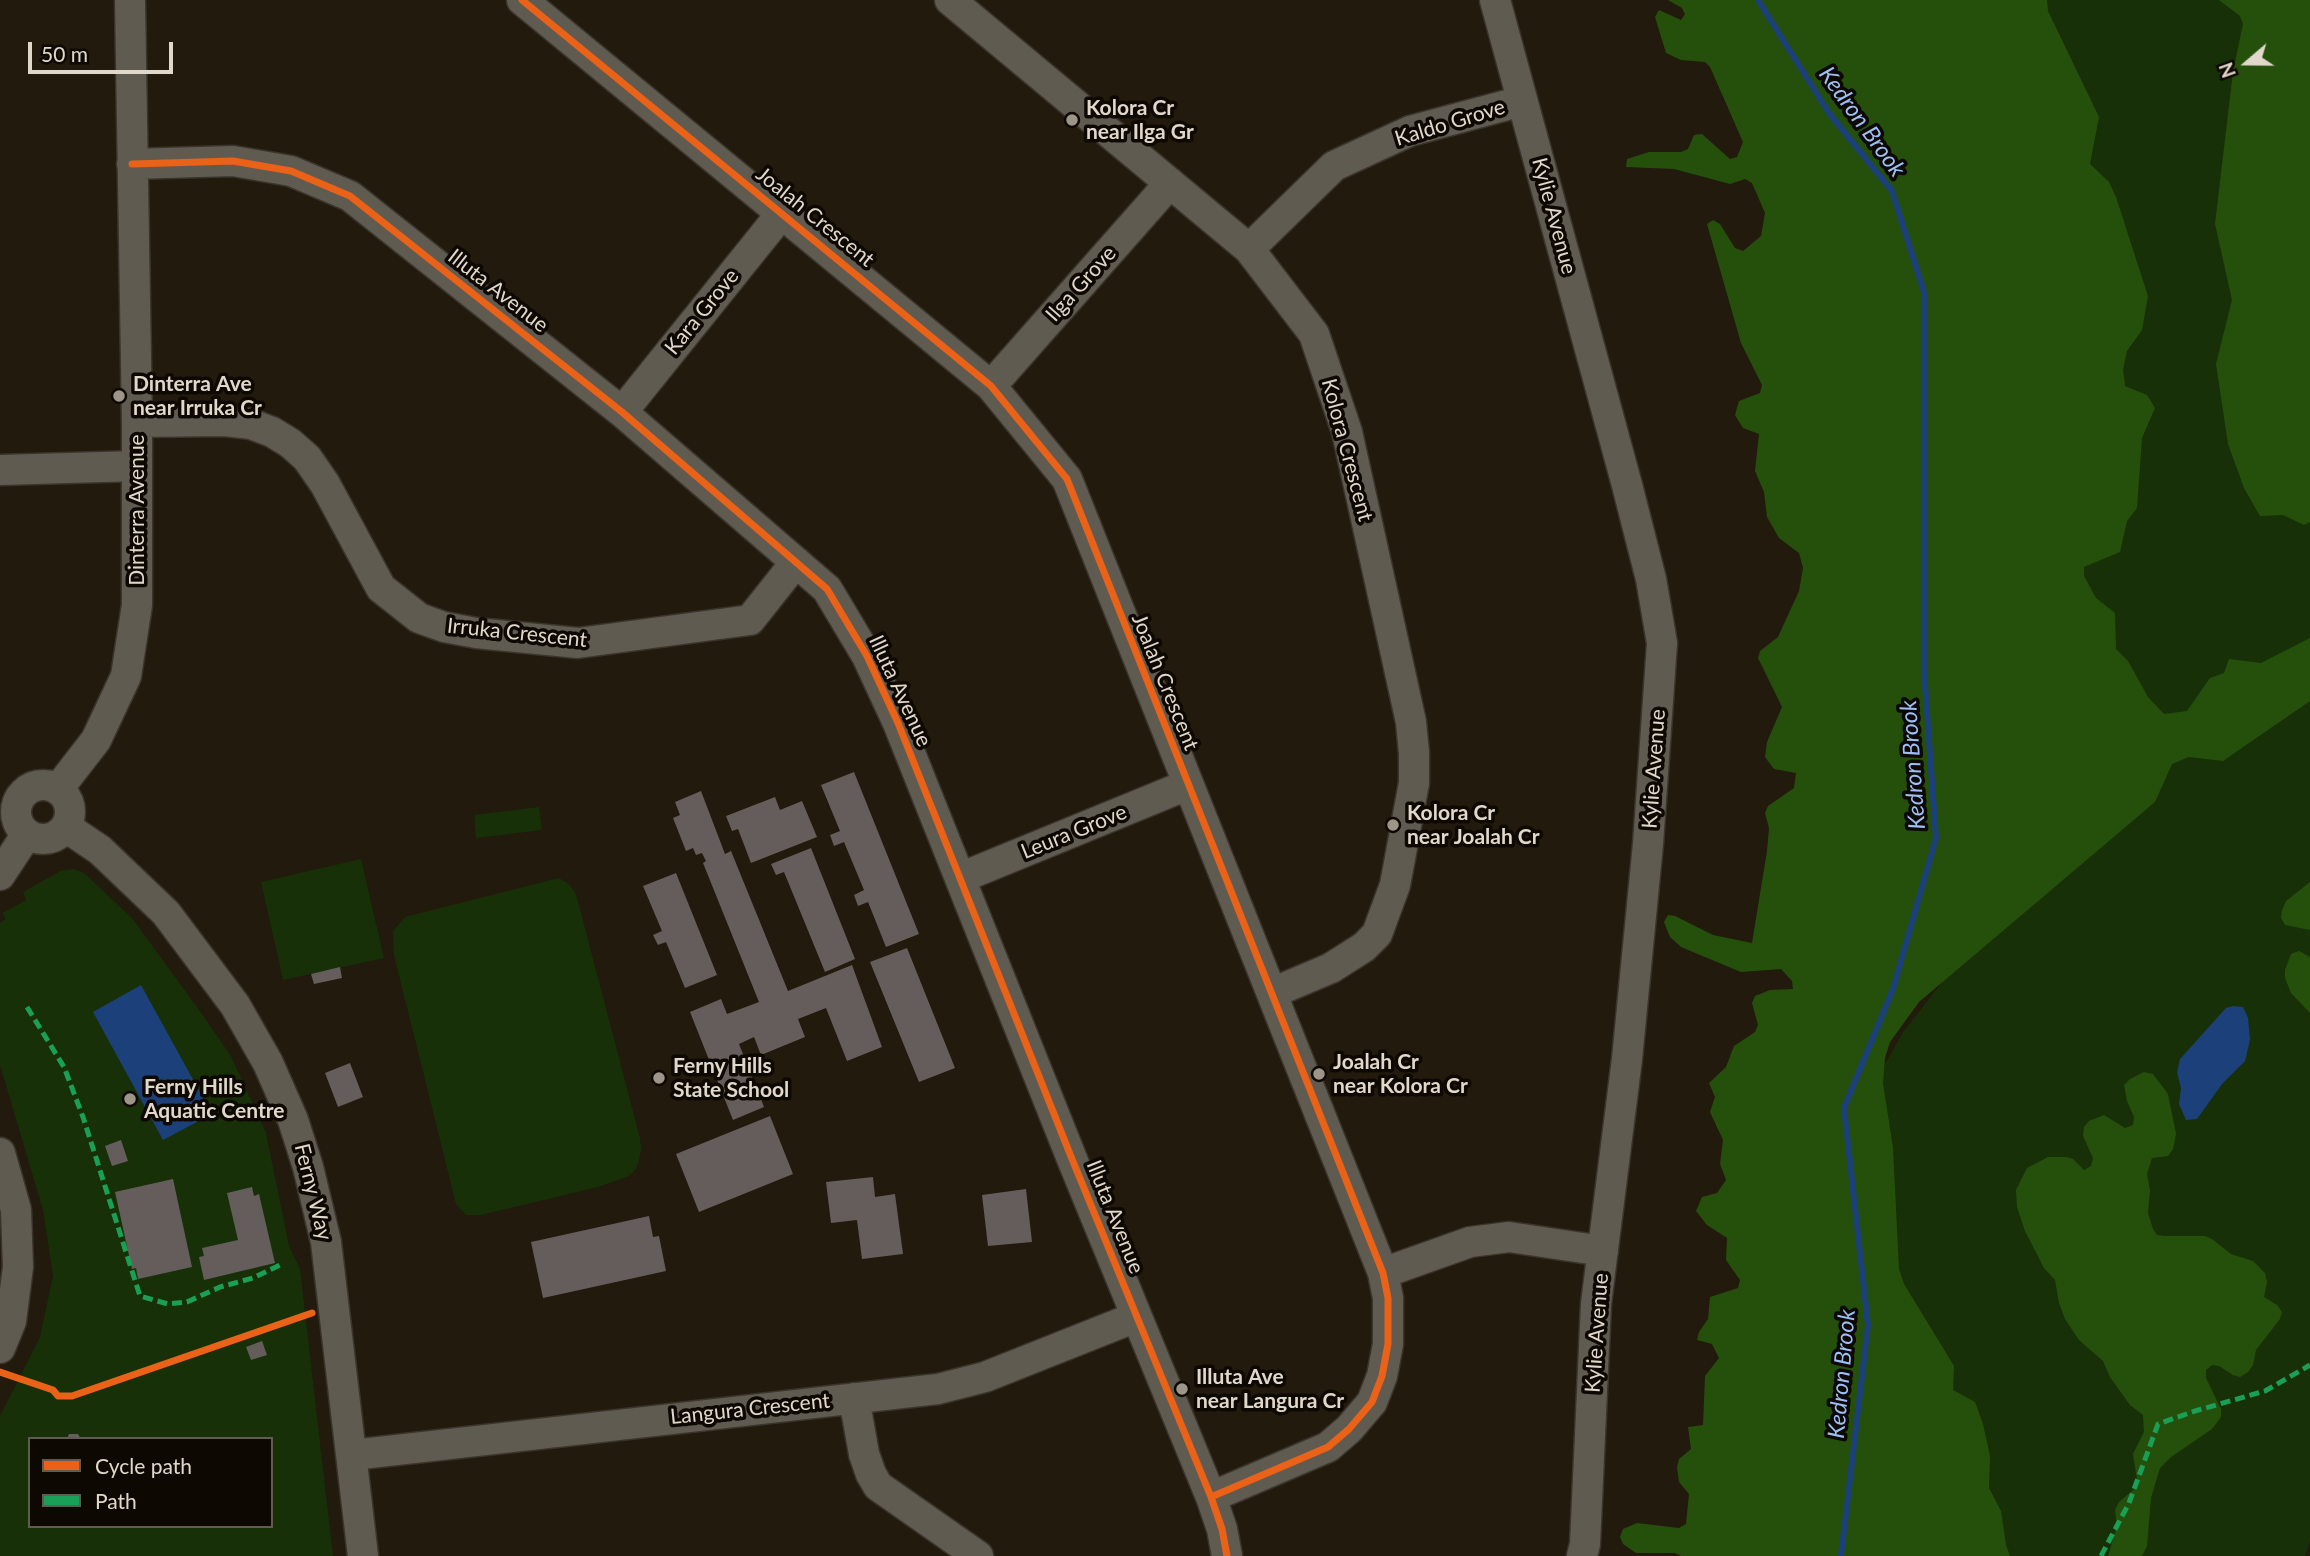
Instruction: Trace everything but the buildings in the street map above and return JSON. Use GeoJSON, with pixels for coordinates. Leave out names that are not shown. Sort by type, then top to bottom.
{"type":"FeatureCollection","features":[{"type":"Feature","properties":{"kind":"street","name":"Dinterra Avenue"},"geometry":{"type":"LineString","coordinates":[[58,789],[96,740],[126,676],[137,605],[137,422],[130,0]]}},
{"type":"Feature","properties":{"kind":"street","name":"Joalah Crescent"},"geometry":{"type":"LineString","coordinates":[[522,0],[991,386],[1067,479],[1383,1273],[1388,1298],[1390,1324],[1382,1376],[1372,1402],[1349,1429],[1328,1447],[1211,1497]]}},
{"type":"Feature","properties":{"kind":"street","name":"Kolora Crescent"},"geometry":{"type":"LineString","coordinates":[[950,0],[1249,249],[1314,334],[1346,432],[1411,722],[1414,783],[1395,885],[1377,934],[1364,947],[1331,968],[1272,993]]}},
{"type":"Feature","properties":{"kind":"street","name":"Kylie Avenue"},"geometry":{"type":"LineString","coordinates":[[1495,0],[1627,485],[1651,579],[1662,643],[1648,844],[1629,1045],[1596,1304],[1582,1556]]}},
{"type":"Feature","properties":{"kind":"street","name":"Kaldo Grove"},"geometry":{"type":"LineString","coordinates":[[1249,249],[1334,166],[1410,131],[1522,101]]}},
{"type":"Feature","properties":{"kind":"street","name":"Illuta Avenue"},"geometry":{"type":"LineString","coordinates":[[132,164],[233,160],[291,171],[350,196],[622,412],[827,589],[867,656],[898,723],[1211,1497],[1222,1529],[1227,1556]]}},
{"type":"Feature","properties":{"kind":"street","name":"Ilga Grove"},"geometry":{"type":"LineString","coordinates":[[991,386],[1170,183]]}},
{"type":"Feature","properties":{"kind":"street","name":"Kara Grove"},"geometry":{"type":"LineString","coordinates":[[622,412],[782,213]]}},
{"type":"Feature","properties":{"kind":"street","name":"Irruka Crescent"},"geometry":{"type":"LineString","coordinates":[[137,422],[225,421],[251,424],[272,432],[289,443],[307,458],[325,484],[381,588],[419,618],[444,627],[476,633],[578,643],[750,620],[796,562]]}},
{"type":"Feature","properties":{"kind":"street"},"geometry":{"type":"LineString","coordinates":[[0,470],[137,466]]}},
{"type":"Feature","properties":{"kind":"street"},"geometry":{"type":"LineString","coordinates":[[39,785],[58,789],[65,795],[70,806],[66,827],[48,839],[38,839],[27,834],[15,815],[16,805],[10,789],[28,789],[39,785]]}},
{"type":"Feature","properties":{"kind":"street","name":"Leura Grove"},"geometry":{"type":"LineString","coordinates":[[960,878],[1187,785]]}},
{"type":"Feature","properties":{"kind":"street","name":"Ferny Way"},"geometry":{"type":"LineString","coordinates":[[66,827],[100,850],[166,913],[235,1005],[276,1080],[306,1158],[326,1242],[363,1556]]}},
{"type":"Feature","properties":{"kind":"street"},"geometry":{"type":"LineString","coordinates":[[0,876],[27,834]]}},
{"type":"Feature","properties":{"kind":"street"},"geometry":{"type":"LineString","coordinates":[[0,1153],[16,1210],[18,1267],[11,1321],[0,1349]]}},
{"type":"Feature","properties":{"kind":"street"},"geometry":{"type":"LineString","coordinates":[[1383,1273],[1470,1242],[1509,1237],[1603,1251]]}},
{"type":"Feature","properties":{"kind":"street","name":"Langura Crescent"},"geometry":{"type":"LineString","coordinates":[[352,1455],[960,1384],[1136,1317]]}},
{"type":"Feature","properties":{"kind":"street"},"geometry":{"type":"LineString","coordinates":[[854,1398],[863,1454],[878,1486],[978,1556]]}},
{"type":"Feature","properties":{"kind":"green space"},"geometry":{"type":"Polygon","coordinates":[[[1668,0],[2047,0],[2048,11],[2099,117],[2090,164],[2109,182],[2116,197],[2148,296],[2142,330],[2127,351],[2123,370],[2125,386],[2147,395],[2155,408],[2142,438],[2137,508],[2127,521],[2120,552],[2084,567],[2084,576],[2096,598],[2115,613],[2116,649],[2128,661],[2148,697],[2164,714],[2187,711],[2210,678],[2224,673],[2229,659],[2261,663],[2310,638],[2310,701],[2223,761],[2189,757],[2172,764],[2155,802],[1919,1002],[1890,1042],[1885,1058],[1883,1083],[1893,1148],[1899,1269],[1904,1284],[1954,1366],[1953,1390],[1975,1402],[1990,1456],[1989,1488],[2001,1511],[2010,1556],[1681,1556],[1675,1553],[1636,1553],[1623,1544],[1620,1537],[1623,1529],[1637,1523],[1679,1528],[1686,1524],[1689,1494],[1679,1482],[1677,1467],[1679,1459],[1691,1449],[1688,1427],[1703,1425],[1705,1376],[1719,1358],[1712,1344],[1697,1340],[1708,1319],[1710,1297],[1738,1288],[1740,1280],[1726,1260],[1727,1238],[1707,1225],[1696,1211],[1702,1197],[1717,1193],[1726,1180],[1720,1164],[1723,1140],[1710,1112],[1715,1097],[1709,1083],[1726,1067],[1734,1046],[1755,1032],[1758,1025],[1752,1003],[1755,996],[1770,990],[1793,989],[1792,981],[1781,969],[1741,972],[1681,947],[1670,937],[1664,922],[1668,915],[1675,916],[1713,935],[1752,943],[1767,851],[1769,828],[1765,813],[1768,806],[1794,788],[1796,773],[1774,769],[1765,757],[1767,742],[1782,707],[1758,658],[1760,651],[1778,637],[1799,591],[1803,568],[1799,553],[1779,538],[1767,517],[1764,492],[1755,471],[1759,434],[1743,428],[1735,415],[1739,401],[1760,393],[1762,385],[1741,343],[1707,224],[1713,220],[1720,224],[1735,248],[1743,251],[1761,236],[1765,213],[1752,183],[1745,179],[1730,184],[1674,169],[1626,167],[1627,159],[1649,152],[1681,152],[1688,149],[1694,135],[1702,134],[1730,159],[1737,157],[1743,142],[1710,67],[1705,62],[1681,60],[1666,53],[1655,17],[1659,10],[1681,20],[1685,14],[1682,8],[1668,0]]]}},
{"type":"Feature","properties":{"kind":"green space"},"geometry":{"type":"Polygon","coordinates":[[[1898,0],[2310,0],[2310,1541],[2305,1556],[1986,1556],[1877,1265],[1876,1080],[1903,1032],[1992,919],[1898,0]]]}},
{"type":"Feature","properties":{"kind":"green space"},"geometry":{"type":"Polygon","coordinates":[[[2219,0],[2310,0],[2310,522],[2304,525],[2283,515],[2260,516],[2244,488],[2228,444],[2216,364],[2232,300],[2215,224],[2233,72],[2243,24],[2240,16],[2219,0]]]}},
{"type":"Feature","properties":{"kind":"green space"},"geometry":{"type":"Polygon","coordinates":[[[539,807],[542,830],[476,838],[474,815],[539,807]]]}},
{"type":"Feature","properties":{"kind":"green space"},"geometry":{"type":"Polygon","coordinates":[[[361,859],[384,958],[283,980],[261,882],[361,859]]]}},
{"type":"Feature","properties":{"kind":"green space","name":"Ferny Hills Aquatic Centre"},"geometry":{"type":"Polygon","coordinates":[[[74,869],[84,873],[132,918],[231,1056],[266,1133],[289,1246],[300,1269],[333,1556],[0,1556],[0,1416],[40,1337],[53,1276],[43,1210],[0,1065],[0,923],[6,919],[2,913],[26,900],[23,892],[60,871],[74,869]]]}},
{"type":"Feature","properties":{"kind":"green space"},"geometry":{"type":"Polygon","coordinates":[[[559,878],[569,884],[576,894],[640,1138],[639,1160],[636,1169],[629,1176],[598,1187],[481,1215],[466,1215],[456,1204],[394,955],[393,931],[405,917],[559,878]]]}},
{"type":"Feature","properties":{"kind":"green space"},"geometry":{"type":"Polygon","coordinates":[[[2310,882],[2310,930],[2285,925],[2281,918],[2286,901],[2310,882]]]}},
{"type":"Feature","properties":{"kind":"green space"},"geometry":{"type":"Polygon","coordinates":[[[2299,951],[2310,957],[2310,1013],[2291,993],[2285,978],[2291,954],[2299,951]]]}},
{"type":"Feature","properties":{"kind":"green space"},"geometry":{"type":"Polygon","coordinates":[[[2144,1072],[2153,1074],[2168,1094],[2176,1134],[2173,1149],[2168,1156],[2152,1158],[2147,1174],[2150,1190],[2148,1213],[2153,1229],[2157,1235],[2205,1236],[2231,1254],[2253,1261],[2265,1273],[2267,1282],[2264,1297],[2277,1305],[2282,1312],[2280,1319],[2256,1350],[2253,1365],[2248,1372],[2240,1377],[2219,1366],[2212,1365],[2206,1370],[2206,1378],[2221,1409],[2221,1417],[2212,1429],[2171,1457],[2160,1468],[2151,1498],[2147,1546],[2142,1556],[2108,1556],[2117,1526],[2115,1510],[2119,1502],[2138,1486],[2133,1454],[2144,1432],[2143,1415],[2130,1405],[2110,1377],[2103,1361],[2079,1340],[2065,1319],[2055,1280],[2044,1268],[2025,1231],[2017,1207],[2016,1190],[2027,1168],[2048,1157],[2073,1159],[2084,1170],[2091,1166],[2093,1158],[2083,1136],[2084,1127],[2089,1121],[2104,1115],[2125,1128],[2133,1125],[2134,1117],[2124,1085],[2144,1072]]]}},
{"type":"Feature","properties":{"kind":"water"},"geometry":{"type":"Polygon","coordinates":[[[141,985],[212,1114],[163,1140],[93,1012],[141,985]]]}},
{"type":"Feature","properties":{"kind":"water"},"geometry":{"type":"Polygon","coordinates":[[[2243,1007],[2248,1018],[2250,1040],[2245,1061],[2222,1084],[2197,1119],[2186,1120],[2179,1104],[2181,1088],[2177,1072],[2180,1059],[2226,1008],[2243,1007]]]}},
{"type":"Feature","properties":{"kind":"waterway","name":"Kedron Brook"},"geometry":{"type":"LineString","coordinates":[[1758,0],[1829,113],[1892,191],[1925,295],[1924,669],[1936,838],[1893,989],[1844,1108],[1868,1325],[1841,1556]]}},
{"type":"Feature","properties":{"kind":"marked path"},"geometry":{"type":"LineString","coordinates":[[27,1007],[64,1067],[83,1117],[140,1296],[168,1304],[187,1302],[280,1265]]}},
{"type":"Feature","properties":{"kind":"marked path"},"geometry":{"type":"LineString","coordinates":[[2101,1556],[2129,1503],[2158,1424],[2265,1391],[2310,1365]]}},
{"type":"Feature","properties":{"kind":"cycle path"},"geometry":{"type":"LineString","coordinates":[[522,0],[991,386],[1067,479],[1383,1273],[1388,1298],[1388,1344],[1382,1376],[1372,1402],[1349,1429],[1328,1447],[1211,1497]]}},
{"type":"Feature","properties":{"kind":"cycle path"},"geometry":{"type":"LineString","coordinates":[[132,164],[233,161],[291,171],[350,196],[622,412],[827,589],[867,656],[898,723],[1072,1159],[1211,1497],[1222,1529],[1227,1556]]}},
{"type":"Feature","properties":{"kind":"cycle path"},"geometry":{"type":"LineString","coordinates":[[0,1372],[53,1390],[58,1396],[72,1396],[312,1313]]}},
{"type":"Feature","properties":{"kind":"place","name":"Kolora Cr near Ilga Gr"},"geometry":{"type":"Point","coordinates":[1072,120]}},
{"type":"Feature","properties":{"kind":"place","name":"Dinterra Ave near Irruka Cr"},"geometry":{"type":"Point","coordinates":[119,396]}},
{"type":"Feature","properties":{"kind":"place","name":"Kolora Cr near Joalah Cr"},"geometry":{"type":"Point","coordinates":[1393,825]}},
{"type":"Feature","properties":{"kind":"place","name":"Joalah Cr near Kolora Cr"},"geometry":{"type":"Point","coordinates":[1319,1074]}},
{"type":"Feature","properties":{"kind":"place","name":"Ferny Hills State School"},"geometry":{"type":"Point","coordinates":[659,1078]}},
{"type":"Feature","properties":{"kind":"place","name":"Ferny Hills Aquatic Centre"},"geometry":{"type":"Point","coordinates":[130,1099]}},
{"type":"Feature","properties":{"kind":"place","name":"Illuta Ave near Langura Cr"},"geometry":{"type":"Point","coordinates":[1182,1389]}}]}
